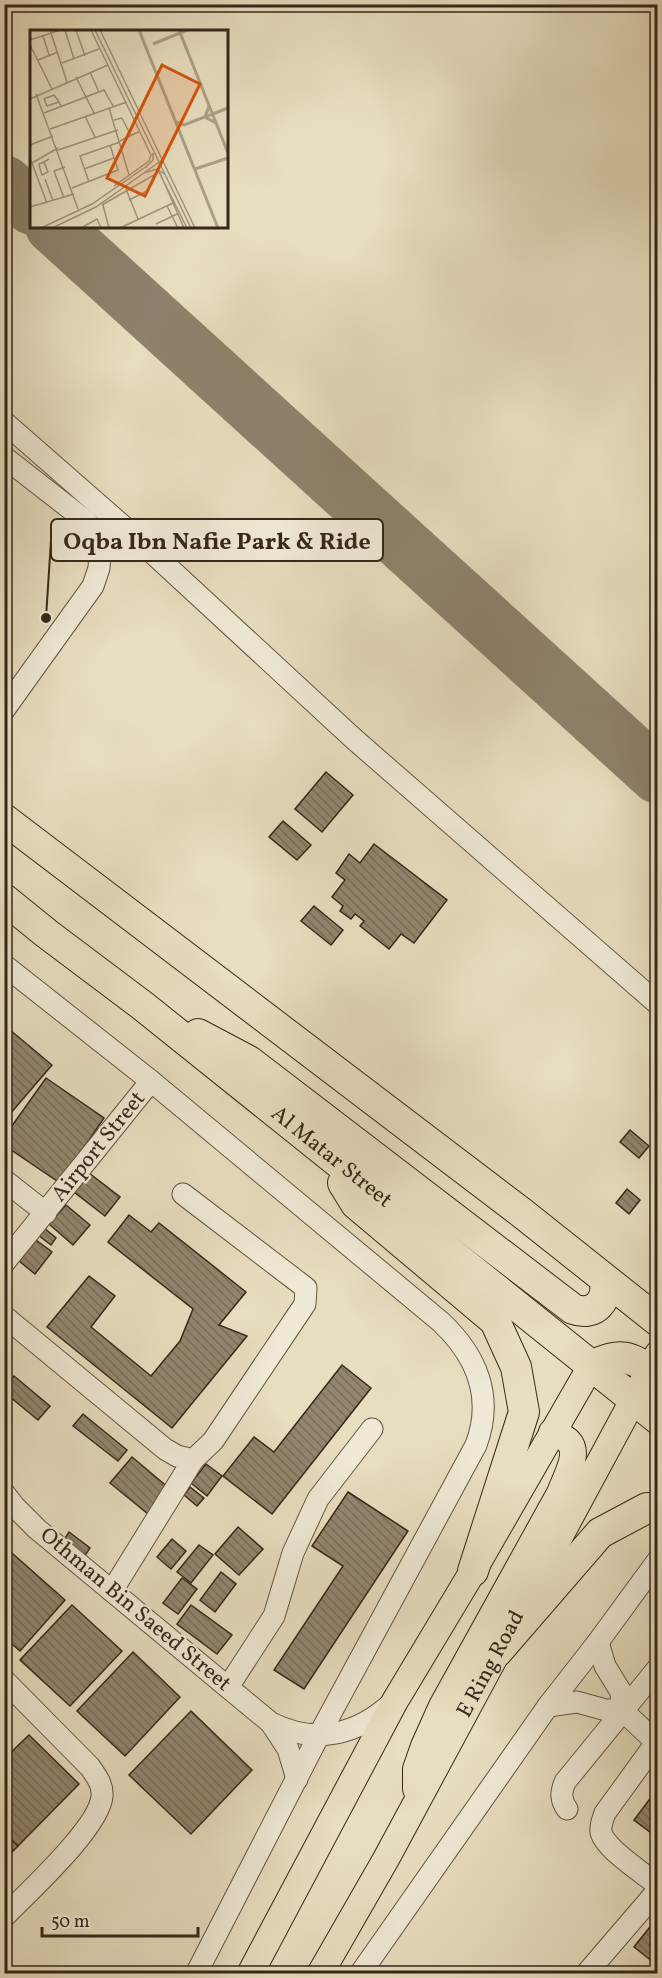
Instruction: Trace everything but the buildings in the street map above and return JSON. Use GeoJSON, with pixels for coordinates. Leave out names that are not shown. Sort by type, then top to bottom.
{"type":"FeatureCollection","features":[{"type":"Feature","properties":{"kind":"highway"},"geometry":{"type":"LineString","coordinates":[[4,819],[522,1213],[657,1321]]}},
{"type":"Feature","properties":{"kind":"highway","name":"Al Matar Street"},"geometry":{"type":"LineString","coordinates":[[4,899],[45,933],[143,1006],[657,1419]]}},
{"type":"Feature","properties":{"kind":"highway"},"geometry":{"type":"LineString","coordinates":[[4,928],[45,933]]}},
{"type":"Feature","properties":{"kind":"highway"},"geometry":{"type":"LineString","coordinates":[[143,1006],[249,1060],[573,1309],[580,1312],[588,1311],[601,1303],[606,1290],[605,1280]]}},
{"type":"Feature","properties":{"kind":"highway"},"geometry":{"type":"LineString","coordinates":[[324,1152],[356,1204],[495,1322],[516,1367],[524,1412],[473,1571]]}},
{"type":"Feature","properties":{"kind":"highway"},"geometry":{"type":"LineString","coordinates":[[591,1366],[611,1357],[631,1358],[655,1366]]}},
{"type":"Feature","properties":{"kind":"highway"},"geometry":{"type":"LineString","coordinates":[[497,1652],[600,1533],[647,1508],[657,1508]]}},
{"type":"Feature","properties":{"kind":"main road"},"geometry":{"type":"LineString","coordinates":[[250,1974],[395,1701],[591,1366]]}},
{"type":"Feature","properties":{"kind":"main road","name":"E Ring Road"},"geometry":{"type":"LineString","coordinates":[[320,1974],[386,1859],[633,1400],[655,1366]]}},
{"type":"Feature","properties":{"kind":"main road"},"geometry":{"type":"LineString","coordinates":[[416,1802],[416,1769],[442,1706],[560,1492],[572,1460],[573,1448],[568,1440],[552,1432]]}},
{"type":"Feature","properties":{"kind":"street"},"geometry":{"type":"LineString","coordinates":[[4,422],[132,534],[354,739],[657,1004]]}},
{"type":"Feature","properties":{"kind":"street"},"geometry":{"type":"LineString","coordinates":[[4,457],[86,521],[95,536],[100,555],[99,568],[93,586],[4,710]]}},
{"type":"Feature","properties":{"kind":"street"},"geometry":{"type":"LineString","coordinates":[[4,965],[152,1081],[441,1322],[463,1346],[478,1376],[484,1404],[481,1432],[476,1445],[319,1735],[196,1974]]}},
{"type":"Feature","properties":{"kind":"street","name":"Airport Street"},"geometry":{"type":"LineString","coordinates":[[4,1263],[152,1081]]}},
{"type":"Feature","properties":{"kind":"street"},"geometry":{"type":"LineString","coordinates":[[4,1180],[46,1213]]}},
{"type":"Feature","properties":{"kind":"street"},"geometry":{"type":"LineString","coordinates":[[112,1591],[193,1460],[213,1440],[304,1304],[306,1288],[183,1194]]}},
{"type":"Feature","properties":{"kind":"street"},"geometry":{"type":"LineString","coordinates":[[4,1316],[165,1449],[177,1456],[193,1460]]}},
{"type":"Feature","properties":{"kind":"street"},"geometry":{"type":"LineString","coordinates":[[228,1687],[274,1616],[293,1553],[318,1499],[372,1429]]}},
{"type":"Feature","properties":{"kind":"street","name":"Othman Bin Saeed Street"},"geometry":{"type":"LineString","coordinates":[[4,1492],[14,1506],[37,1529],[271,1723],[288,1749],[297,1779]]}},
{"type":"Feature","properties":{"kind":"street"},"geometry":{"type":"LineString","coordinates":[[360,1974],[549,1706],[657,1560]]}},
{"type":"Feature","properties":{"kind":"street"},"geometry":{"type":"LineString","coordinates":[[598,1642],[605,1666],[621,1692],[622,1710]]}},
{"type":"Feature","properties":{"kind":"street"},"geometry":{"type":"LineString","coordinates":[[567,1809],[562,1802],[561,1792],[565,1782],[657,1668]]}},
{"type":"Feature","properties":{"kind":"street"},"geometry":{"type":"LineString","coordinates":[[4,1680],[90,1767],[101,1784],[102,1798],[96,1813],[82,1834],[4,1917]]}},
{"type":"Feature","properties":{"kind":"street","name":"Othman Bin Saeed Street"},"geometry":{"type":"LineString","coordinates":[[271,1723],[294,1732],[319,1735],[340,1732],[361,1726],[379,1715],[395,1701]]}},
{"type":"Feature","properties":{"kind":"street"},"geometry":{"type":"LineString","coordinates":[[549,1706],[578,1702],[606,1710],[622,1710],[657,1741],[605,1813],[601,1826],[601,1833],[608,1844],[657,1885]]}},
{"type":"Feature","properties":{"kind":"street"},"geometry":{"type":"LineString","coordinates":[[586,1974],[657,1890]]}},
{"type":"Feature","properties":{"kind":"taxiway"},"geometry":{"type":"LineString","coordinates":[[4,183],[30,205]]}},
{"type":"Feature","properties":{"kind":"taxiway"},"geometry":{"type":"LineString","coordinates":[[55,228],[658,776]]}},
{"type":"Feature","properties":{"kind":"place","name":"Oqba Ibn Nafie Park & Ride"},"geometry":{"type":"Point","coordinates":[46,618]}}]}
